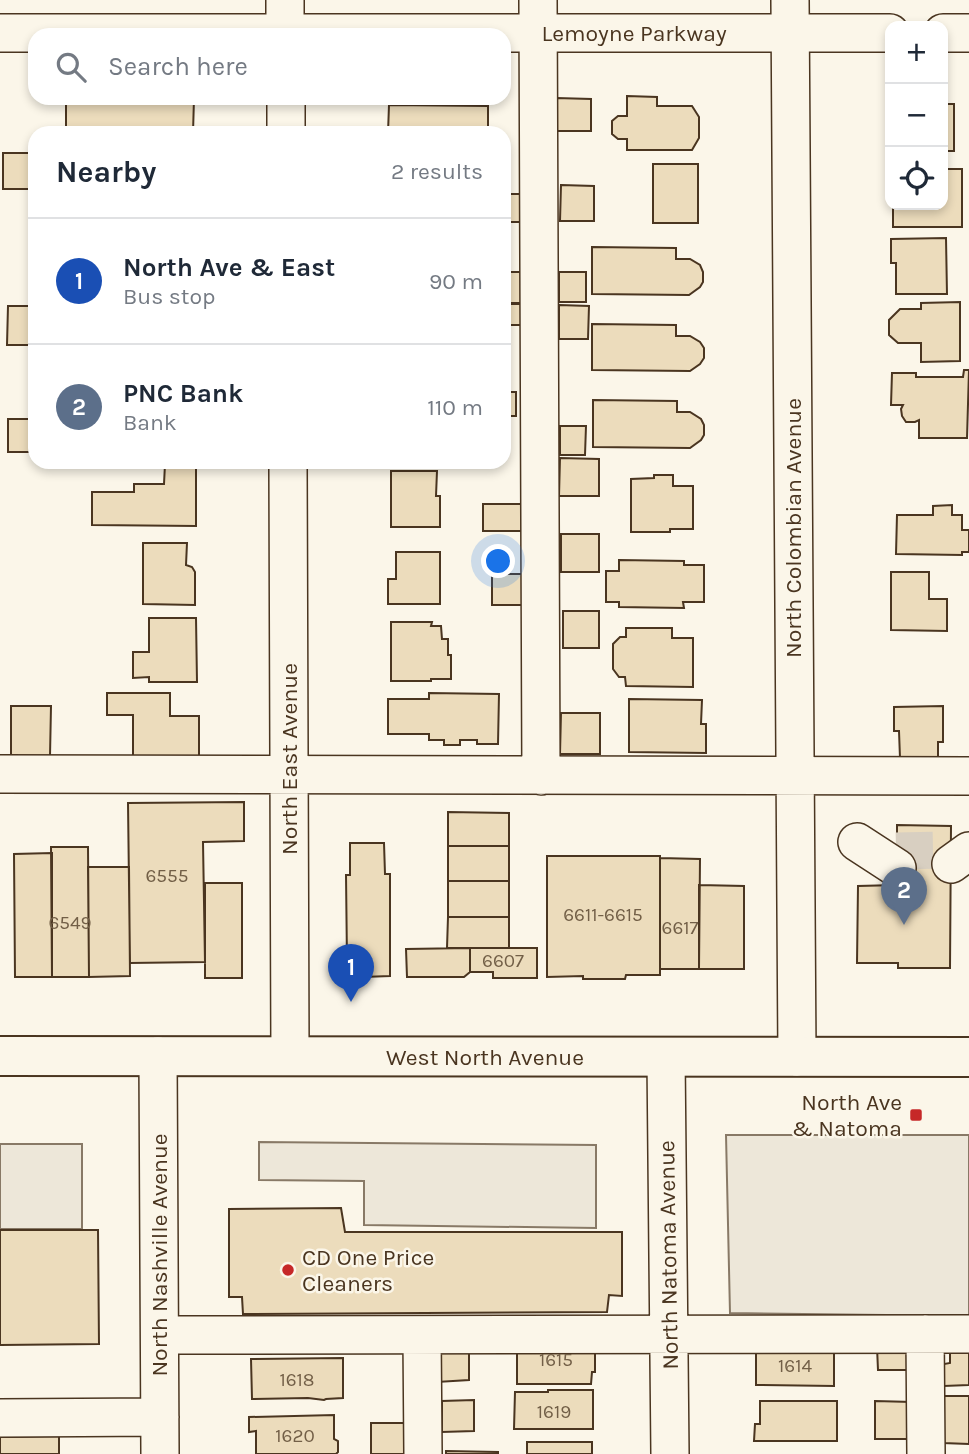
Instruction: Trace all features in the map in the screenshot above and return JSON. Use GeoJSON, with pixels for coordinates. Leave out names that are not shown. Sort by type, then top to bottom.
{"type":"FeatureCollection","features":[{"type":"Feature","properties":{"kind":"main road","name":"West North Avenue"},"geometry":{"type":"LineString","coordinates":[[0,1056],[969,1057]]}},
{"type":"Feature","properties":{"kind":"street","name":"Lemoyne Parkway"},"geometry":{"type":"LineString","coordinates":[[142,28],[538,17],[790,16],[885,32]]}},
{"type":"Feature","properties":{"kind":"street","name":"North Colombian Avenue"},"geometry":{"type":"LineString","coordinates":[[790,16],[797,1057]]}},
{"type":"Feature","properties":{"kind":"street"},"geometry":{"type":"LineString","coordinates":[[538,17],[541,776]]}},
{"type":"Feature","properties":{"kind":"street","name":"Lemoyne Parkway"},"geometry":{"type":"LineString","coordinates":[[0,33],[28,32]]}},
{"type":"Feature","properties":{"kind":"street"},"geometry":{"type":"LineString","coordinates":[[948,33],[969,33]]}},
{"type":"Feature","properties":{"kind":"street"},"geometry":{"type":"LineString","coordinates":[[286,105],[286,126]]}},
{"type":"Feature","properties":{"kind":"street","name":"North East Avenue"},"geometry":{"type":"LineString","coordinates":[[288,469],[290,1056]]}},
{"type":"Feature","properties":{"kind":"street"},"geometry":{"type":"LineString","coordinates":[[0,774],[969,776]]}},
{"type":"Feature","properties":{"kind":"street"},"geometry":{"type":"LineString","coordinates":[[857,842],[897,854]]}},
{"type":"Feature","properties":{"kind":"street","name":"North Nashville Avenue"},"geometry":{"type":"LineString","coordinates":[[159,1056],[160,1454]]}},
{"type":"Feature","properties":{"kind":"street","name":"North Natoma Avenue"},"geometry":{"type":"LineString","coordinates":[[666,1057],[670,1454]]}},
{"type":"Feature","properties":{"kind":"street"},"geometry":{"type":"LineString","coordinates":[[925,1334],[926,1454]]}},
{"type":"Feature","properties":{"kind":"street"},"geometry":{"type":"LineString","coordinates":[[160,1335],[969,1334]]}},
{"type":"Feature","properties":{"kind":"street"},"geometry":{"type":"LineString","coordinates":[[422,1335],[422,1454]]}},
{"type":"Feature","properties":{"kind":"street"},"geometry":{"type":"LineString","coordinates":[[0,1418],[160,1417]]}},
{"type":"Feature","properties":{"kind":"shaded area"},"geometry":{"type":"Polygon","coordinates":[[[726,1135],[969,1135],[969,1316],[730,1313],[726,1135]]]}},
{"type":"Feature","properties":{"kind":"shaded area"},"geometry":{"type":"Polygon","coordinates":[[[259,1142],[596,1145],[596,1228],[364,1225],[364,1181],[259,1180],[259,1142]]]}},
{"type":"Feature","properties":{"kind":"shaded area"},"geometry":{"type":"Polygon","coordinates":[[[0,1144],[82,1144],[82,1229],[0,1229],[0,1144]]]}},
{"type":"Feature","properties":{"kind":"building"},"geometry":{"type":"Polygon","coordinates":[[[627,96],[657,97],[657,106],[692,106],[699,117],[699,138],[692,150],[627,150],[627,139],[618,139],[612,134],[612,121],[618,116],[627,116],[627,96]]]}},
{"type":"Feature","properties":{"kind":"building"},"geometry":{"type":"Polygon","coordinates":[[[556,98],[591,99],[591,131],[556,131],[556,98]]]}},
{"type":"Feature","properties":{"kind":"building"},"geometry":{"type":"Polygon","coordinates":[[[948,104],[954,104],[954,151],[948,151],[948,104]]]}},
{"type":"Feature","properties":{"kind":"building"},"geometry":{"type":"Polygon","coordinates":[[[66,105],[194,105],[193,126],[66,126],[66,105]]]}},
{"type":"Feature","properties":{"kind":"building"},"geometry":{"type":"Polygon","coordinates":[[[389,105],[488,106],[488,126],[388,126],[389,105]]]}},
{"type":"Feature","properties":{"kind":"building"},"geometry":{"type":"Polygon","coordinates":[[[3,153],[28,153],[28,189],[3,189],[3,153]]]}},
{"type":"Feature","properties":{"kind":"building"},"geometry":{"type":"Polygon","coordinates":[[[653,164],[698,164],[698,223],[653,223],[653,164]]]}},
{"type":"Feature","properties":{"kind":"building"},"geometry":{"type":"Polygon","coordinates":[[[948,169],[962,169],[962,227],[893,227],[893,210],[948,210],[948,169]]]}},
{"type":"Feature","properties":{"kind":"building"},"geometry":{"type":"Polygon","coordinates":[[[561,185],[594,186],[594,221],[560,221],[561,185]]]}},
{"type":"Feature","properties":{"kind":"building"},"geometry":{"type":"Polygon","coordinates":[[[511,194],[523,194],[523,222],[511,222],[511,194]]]}},
{"type":"Feature","properties":{"kind":"building"},"geometry":{"type":"Polygon","coordinates":[[[946,238],[947,294],[896,294],[896,263],[891,263],[891,239],[946,238]]]}},
{"type":"Feature","properties":{"kind":"building"},"geometry":{"type":"Polygon","coordinates":[[[592,247],[676,248],[676,259],[690,259],[700,265],[703,282],[689,295],[592,294],[592,247]]]}},
{"type":"Feature","properties":{"kind":"building"},"geometry":{"type":"Polygon","coordinates":[[[511,272],[527,272],[527,303],[511,303],[511,272]]]}},
{"type":"Feature","properties":{"kind":"building"},"geometry":{"type":"Polygon","coordinates":[[[559,272],[586,272],[586,302],[559,302],[559,272]]]}},
{"type":"Feature","properties":{"kind":"building"},"geometry":{"type":"Polygon","coordinates":[[[960,302],[960,361],[921,362],[921,343],[898,343],[889,335],[889,320],[900,309],[921,309],[921,303],[960,302]]]}},
{"type":"Feature","properties":{"kind":"building"},"geometry":{"type":"Polygon","coordinates":[[[511,304],[527,304],[527,325],[511,325],[511,304]]]}},
{"type":"Feature","properties":{"kind":"building"},"geometry":{"type":"Polygon","coordinates":[[[559,305],[589,306],[588,339],[559,339],[559,305]]]}},
{"type":"Feature","properties":{"kind":"building"},"geometry":{"type":"Polygon","coordinates":[[[8,306],[28,306],[28,345],[7,345],[8,306]]]}},
{"type":"Feature","properties":{"kind":"building"},"geometry":{"type":"Polygon","coordinates":[[[592,324],[676,325],[676,336],[690,336],[700,342],[704,348],[704,358],[690,371],[592,370],[592,324]]]}},
{"type":"Feature","properties":{"kind":"building"},"geometry":{"type":"Polygon","coordinates":[[[964,370],[969,370],[967,438],[919,438],[919,420],[906,422],[902,416],[903,405],[891,405],[892,373],[916,373],[916,377],[963,377],[964,370]]]}},
{"type":"Feature","properties":{"kind":"building"},"geometry":{"type":"Polygon","coordinates":[[[511,392],[516,392],[516,416],[511,416],[511,392]]]}},
{"type":"Feature","properties":{"kind":"building"},"geometry":{"type":"Polygon","coordinates":[[[593,400],[677,401],[677,412],[690,412],[701,419],[704,435],[690,448],[593,447],[593,400]]]}},
{"type":"Feature","properties":{"kind":"building"},"geometry":{"type":"Polygon","coordinates":[[[8,419],[28,419],[28,452],[8,452],[8,419]]]}},
{"type":"Feature","properties":{"kind":"building"},"geometry":{"type":"Polygon","coordinates":[[[560,426],[586,426],[585,455],[560,455],[560,426]]]}},
{"type":"Feature","properties":{"kind":"building"},"geometry":{"type":"Polygon","coordinates":[[[560,458],[599,459],[599,496],[559,496],[560,458]]]}},
{"type":"Feature","properties":{"kind":"building"},"geometry":{"type":"Polygon","coordinates":[[[165,469],[196,469],[196,526],[92,525],[92,492],[134,492],[134,484],[164,484],[165,469]]]}},
{"type":"Feature","properties":{"kind":"building"},"geometry":{"type":"Polygon","coordinates":[[[391,471],[437,471],[436,496],[440,496],[440,527],[391,527],[391,471]]]}},
{"type":"Feature","properties":{"kind":"building"},"geometry":{"type":"Polygon","coordinates":[[[654,475],[673,475],[673,486],[693,486],[693,529],[631,532],[631,479],[654,478],[654,475]]]}},
{"type":"Feature","properties":{"kind":"building"},"geometry":{"type":"Polygon","coordinates":[[[483,504],[525,504],[525,531],[483,531],[483,504]]]}},
{"type":"Feature","properties":{"kind":"building"},"geometry":{"type":"Polygon","coordinates":[[[952,505],[952,515],[962,515],[962,530],[969,530],[969,552],[962,552],[962,555],[896,554],[897,515],[933,515],[933,506],[952,505]]]}},
{"type":"Feature","properties":{"kind":"building"},"geometry":{"type":"Polygon","coordinates":[[[561,534],[599,534],[599,572],[561,572],[561,534]]]}},
{"type":"Feature","properties":{"kind":"building"},"geometry":{"type":"Polygon","coordinates":[[[143,543],[187,543],[186,565],[192,567],[195,572],[195,605],[143,604],[143,543]]]}},
{"type":"Feature","properties":{"kind":"building"},"geometry":{"type":"Polygon","coordinates":[[[396,552],[440,552],[440,604],[388,604],[388,579],[396,579],[396,552]]]}},
{"type":"Feature","properties":{"kind":"building"},"geometry":{"type":"Polygon","coordinates":[[[619,560],[684,561],[684,565],[704,565],[704,602],[683,602],[684,608],[619,607],[619,602],[606,602],[606,571],[619,571],[619,560]]]}},
{"type":"Feature","properties":{"kind":"building"},"geometry":{"type":"Polygon","coordinates":[[[891,572],[929,572],[929,599],[947,599],[947,631],[891,630],[891,572]]]}},
{"type":"Feature","properties":{"kind":"building"},"geometry":{"type":"Polygon","coordinates":[[[492,574],[526,574],[526,605],[492,605],[492,574]]]}},
{"type":"Feature","properties":{"kind":"building"},"geometry":{"type":"Polygon","coordinates":[[[563,611],[599,611],[599,648],[563,648],[563,611]]]}},
{"type":"Feature","properties":{"kind":"building"},"geometry":{"type":"Polygon","coordinates":[[[149,618],[196,618],[197,682],[149,682],[149,677],[133,678],[133,652],[149,652],[149,618]]]}},
{"type":"Feature","properties":{"kind":"building"},"geometry":{"type":"Polygon","coordinates":[[[391,622],[432,622],[431,626],[441,626],[442,639],[448,639],[451,679],[391,681],[391,622]]]}},
{"type":"Feature","properties":{"kind":"building"},"geometry":{"type":"Polygon","coordinates":[[[626,628],[672,628],[672,638],[693,638],[693,687],[626,686],[625,677],[619,677],[613,669],[613,644],[620,637],[626,637],[626,628]]]}},
{"type":"Feature","properties":{"kind":"building"},"geometry":{"type":"Polygon","coordinates":[[[107,693],[170,693],[170,716],[199,716],[199,756],[133,756],[133,715],[107,715],[107,693]]]}},
{"type":"Feature","properties":{"kind":"building"},"geometry":{"type":"Polygon","coordinates":[[[429,693],[499,694],[498,744],[477,744],[477,740],[460,740],[460,745],[444,745],[444,740],[429,740],[429,734],[388,734],[388,699],[429,699],[429,693]]]}},
{"type":"Feature","properties":{"kind":"building"},"geometry":{"type":"Polygon","coordinates":[[[629,699],[702,700],[701,724],[706,724],[706,753],[629,752],[629,699]]]}},
{"type":"Feature","properties":{"kind":"building"},"geometry":{"type":"Polygon","coordinates":[[[11,706],[51,706],[50,756],[11,756],[11,706]]]}},
{"type":"Feature","properties":{"kind":"building"},"geometry":{"type":"Polygon","coordinates":[[[943,706],[943,742],[938,742],[938,759],[900,758],[899,731],[894,731],[894,707],[943,706]]]}},
{"type":"Feature","properties":{"kind":"building"},"geometry":{"type":"Polygon","coordinates":[[[561,713],[600,713],[600,754],[560,754],[561,713]]]}},
{"type":"Feature","properties":{"kind":"building"},"geometry":{"type":"Polygon","coordinates":[[[244,802],[244,841],[203,842],[205,962],[130,963],[128,803],[244,802]]]}},
{"type":"Feature","properties":{"kind":"building"},"geometry":{"type":"Polygon","coordinates":[[[448,812],[509,813],[509,846],[448,846],[448,812]]]}},
{"type":"Feature","properties":{"kind":"building"},"geometry":{"type":"Polygon","coordinates":[[[897,825],[951,826],[950,968],[898,968],[898,963],[857,963],[858,886],[897,885],[897,825]]]}},
{"type":"Feature","properties":{"kind":"building"},"geometry":{"type":"Polygon","coordinates":[[[350,843],[384,843],[385,874],[390,874],[390,976],[363,977],[363,962],[347,962],[346,875],[350,875],[350,843]]]}},
{"type":"Feature","properties":{"kind":"building"},"geometry":{"type":"Polygon","coordinates":[[[448,846],[509,846],[509,881],[448,881],[448,846]]]}},
{"type":"Feature","properties":{"kind":"building"},"geometry":{"type":"Polygon","coordinates":[[[51,847],[88,847],[89,977],[52,977],[51,847]]]}},
{"type":"Feature","properties":{"kind":"building"},"geometry":{"type":"Polygon","coordinates":[[[52,853],[52,977],[15,977],[14,854],[52,853]]]}},
{"type":"Feature","properties":{"kind":"building"},"geometry":{"type":"Polygon","coordinates":[[[547,856],[660,856],[660,975],[626,975],[625,979],[547,977],[547,856]]]}},
{"type":"Feature","properties":{"kind":"building"},"geometry":{"type":"Polygon","coordinates":[[[660,858],[700,859],[699,969],[660,969],[660,858]]]}},
{"type":"Feature","properties":{"kind":"building"},"geometry":{"type":"Polygon","coordinates":[[[88,867],[129,867],[130,976],[89,977],[88,867]]]}},
{"type":"Feature","properties":{"kind":"building"},"geometry":{"type":"Polygon","coordinates":[[[448,881],[509,881],[509,917],[448,917],[448,881]]]}},
{"type":"Feature","properties":{"kind":"building"},"geometry":{"type":"Polygon","coordinates":[[[205,883],[242,883],[242,978],[205,978],[205,883]]]}},
{"type":"Feature","properties":{"kind":"building"},"geometry":{"type":"Polygon","coordinates":[[[699,885],[744,886],[744,969],[699,969],[699,885]]]}},
{"type":"Feature","properties":{"kind":"building"},"geometry":{"type":"Polygon","coordinates":[[[448,917],[509,917],[509,948],[447,948],[448,917]]]}},
{"type":"Feature","properties":{"kind":"building"},"geometry":{"type":"Polygon","coordinates":[[[470,948],[470,972],[464,977],[407,977],[406,949],[470,948]]]}},
{"type":"Feature","properties":{"kind":"building"},"geometry":{"type":"Polygon","coordinates":[[[470,948],[537,948],[537,978],[493,978],[493,972],[470,972],[470,948]]]}},
{"type":"Feature","properties":{"kind":"building"},"geometry":{"type":"Polygon","coordinates":[[[341,1208],[345,1232],[622,1232],[622,1296],[609,1295],[607,1312],[243,1314],[242,1297],[229,1297],[229,1209],[341,1208]]]}},
{"type":"Feature","properties":{"kind":"building"},"geometry":{"type":"Polygon","coordinates":[[[0,1230],[98,1230],[99,1344],[0,1345],[0,1230]]]}},
{"type":"Feature","properties":{"kind":"building"},"geometry":{"type":"Polygon","coordinates":[[[595,1345],[595,1372],[592,1372],[591,1384],[517,1384],[517,1347],[595,1345]]]}},
{"type":"Feature","properties":{"kind":"building"},"geometry":{"type":"Polygon","coordinates":[[[756,1345],[834,1345],[834,1386],[756,1385],[756,1345]]]}},
{"type":"Feature","properties":{"kind":"building"},"geometry":{"type":"Polygon","coordinates":[[[969,1345],[969,1385],[944,1386],[944,1364],[950,1363],[950,1346],[969,1345]]]}},
{"type":"Feature","properties":{"kind":"building"},"geometry":{"type":"Polygon","coordinates":[[[877,1347],[911,1347],[912,1370],[878,1370],[877,1347]]]}},
{"type":"Feature","properties":{"kind":"building"},"geometry":{"type":"Polygon","coordinates":[[[469,1348],[469,1380],[437,1382],[436,1349],[469,1348]]]}},
{"type":"Feature","properties":{"kind":"building"},"geometry":{"type":"Polygon","coordinates":[[[343,1358],[343,1398],[252,1399],[251,1359],[343,1358]]]}},
{"type":"Feature","properties":{"kind":"building"},"geometry":{"type":"Polygon","coordinates":[[[593,1390],[593,1429],[514,1429],[515,1392],[593,1390]]]}},
{"type":"Feature","properties":{"kind":"building"},"geometry":{"type":"Polygon","coordinates":[[[944,1396],[969,1396],[969,1444],[943,1443],[944,1396]]]}},
{"type":"Feature","properties":{"kind":"building"},"geometry":{"type":"Polygon","coordinates":[[[474,1400],[474,1431],[442,1432],[442,1401],[474,1400]]]}},
{"type":"Feature","properties":{"kind":"building"},"geometry":{"type":"Polygon","coordinates":[[[760,1401],[837,1401],[837,1441],[754,1441],[755,1424],[760,1424],[760,1401]]]}},
{"type":"Feature","properties":{"kind":"building"},"geometry":{"type":"Polygon","coordinates":[[[875,1401],[912,1402],[912,1439],[875,1439],[875,1401]]]}},
{"type":"Feature","properties":{"kind":"building"},"geometry":{"type":"Polygon","coordinates":[[[334,1415],[334,1439],[338,1441],[336,1454],[256,1454],[256,1431],[249,1432],[249,1417],[334,1415]]]}},
{"type":"Feature","properties":{"kind":"building"},"geometry":{"type":"Polygon","coordinates":[[[371,1423],[410,1423],[409,1454],[371,1454],[371,1423]]]}},
{"type":"Feature","properties":{"kind":"building"},"geometry":{"type":"Polygon","coordinates":[[[59,1436],[59,1454],[0,1454],[0,1437],[59,1436]]]}},
{"type":"Feature","properties":{"kind":"building"},"geometry":{"type":"Polygon","coordinates":[[[527,1442],[592,1442],[592,1454],[527,1454],[527,1442]]]}},
{"type":"Feature","properties":{"kind":"building"},"geometry":{"type":"Polygon","coordinates":[[[446,1451],[498,1452],[498,1454],[446,1454],[446,1451]]]}},
{"type":"Feature","properties":{"kind":"tunnel"},"geometry":{"type":"LineString","coordinates":[[896,851],[951,850]]}},
{"type":"Feature","properties":{"kind":"place","name":"PNC Bank"},"geometry":{"type":"Point","coordinates":[904,925]}},
{"type":"Feature","properties":{"kind":"place","name":"North Ave & East"},"geometry":{"type":"Point","coordinates":[351,1002]}},
{"type":"Feature","properties":{"kind":"place","name":"North Ave & Natoma"},"geometry":{"type":"Point","coordinates":[916,1115]}},
{"type":"Feature","properties":{"kind":"place","name":"CD One Price Cleaners"},"geometry":{"type":"Point","coordinates":[288,1270]}}]}
